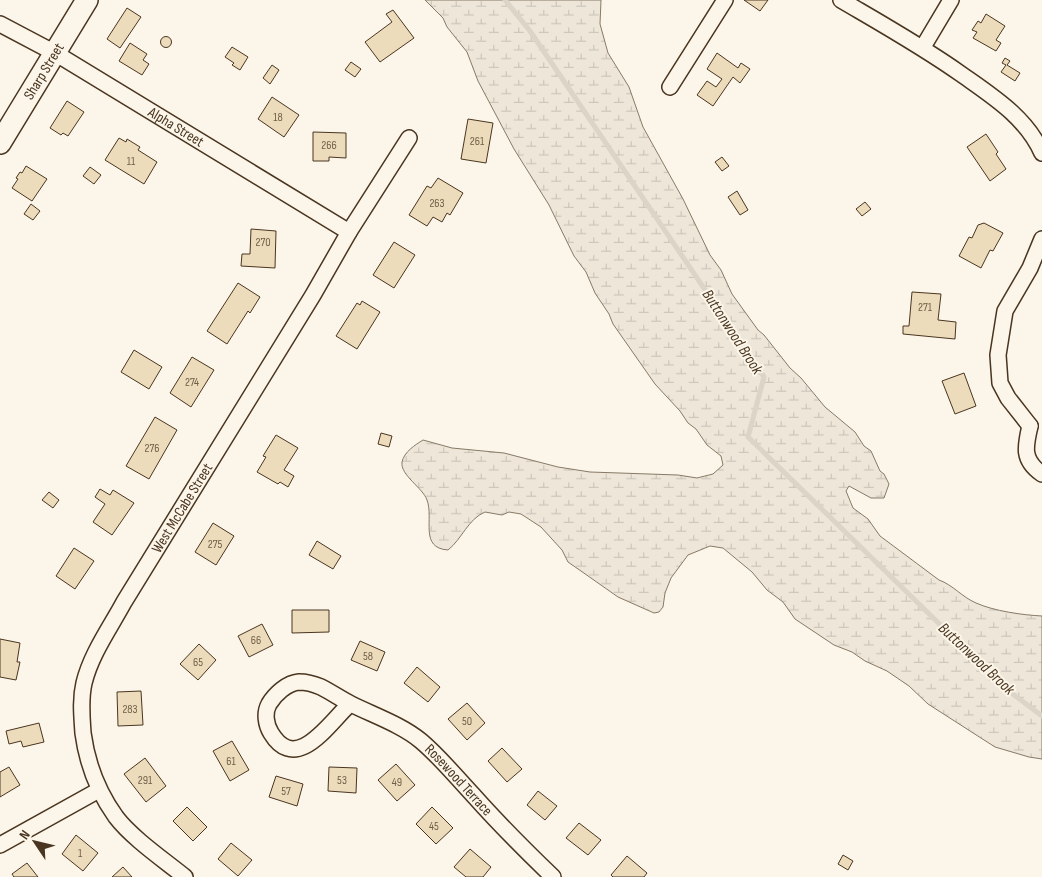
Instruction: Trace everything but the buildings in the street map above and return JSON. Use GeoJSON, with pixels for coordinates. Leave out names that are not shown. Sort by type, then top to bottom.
{"type":"FeatureCollection","features":[{"type":"Feature","properties":{"kind":"street","name":"Sharp Street"},"geometry":{"type":"LineString","coordinates":[[0,142],[87,0]]}},
{"type":"Feature","properties":{"kind":"street"},"geometry":{"type":"LineString","coordinates":[[670,87],[725,0]]}},
{"type":"Feature","properties":{"kind":"street"},"geometry":{"type":"LineString","coordinates":[[842,0],[923,47],[991,94],[1013,113],[1032,136],[1042,153]]}},
{"type":"Feature","properties":{"kind":"street"},"geometry":{"type":"LineString","coordinates":[[923,47],[951,0]]}},
{"type":"Feature","properties":{"kind":"street","name":"Alpha Street"},"geometry":{"type":"LineString","coordinates":[[0,24],[55,53],[349,232]]}},
{"type":"Feature","properties":{"kind":"street","name":"West McCabe Street"},"geometry":{"type":"LineString","coordinates":[[185,877],[138,839],[117,818],[99,790],[85,751],[81,711],[84,684],[96,652],[124,602],[314,295],[349,232],[409,138]]}},
{"type":"Feature","properties":{"kind":"street"},"geometry":{"type":"LineString","coordinates":[[1042,239],[1030,268],[1005,311],[998,356],[1000,383],[1008,398],[1036,423],[1026,442],[1027,455],[1034,467],[1042,474]]}},
{"type":"Feature","properties":{"kind":"street","name":"Rosewood Terrace"},"geometry":{"type":"LineString","coordinates":[[350,704],[307,746],[289,748],[281,744],[274,737],[267,723],[267,710],[281,690],[292,684],[304,683],[321,687],[350,704],[384,720],[421,740],[512,837],[554,877]]}},
{"type":"Feature","properties":{"kind":"street"},"geometry":{"type":"LineString","coordinates":[[0,846],[99,790]]}},
{"type":"Feature","properties":{"kind":"green space"},"geometry":{"type":"Polygon","coordinates":[[[425,0],[601,0],[600,24],[608,53],[629,87],[643,127],[683,199],[710,255],[721,270],[732,294],[758,330],[790,368],[801,378],[825,407],[855,432],[864,446],[871,451],[880,471],[884,474],[889,484],[884,498],[871,498],[849,486],[846,491],[853,508],[868,519],[880,536],[939,580],[971,600],[983,606],[1017,614],[1042,616],[1042,759],[995,747],[928,704],[909,686],[887,671],[865,661],[852,652],[834,645],[795,619],[783,602],[767,590],[752,572],[723,548],[710,546],[688,555],[671,578],[665,593],[663,607],[659,612],[654,613],[618,597],[568,562],[562,550],[541,527],[521,514],[509,512],[502,515],[485,512],[474,519],[448,550],[433,544],[430,538],[429,508],[425,495],[408,477],[402,467],[405,455],[423,440],[452,448],[504,453],[558,467],[590,472],[678,475],[697,478],[713,474],[723,465],[721,456],[707,445],[696,429],[688,423],[680,411],[655,384],[613,324],[609,314],[595,293],[586,272],[574,256],[549,205],[514,149],[478,81],[467,52],[447,27],[443,18],[425,0]]]}},
{"type":"Feature","properties":{"kind":"waterway","name":"Buttonwood Brook"},"geometry":{"type":"LineString","coordinates":[[505,0],[530,31],[764,377],[748,437],[1005,688],[1042,716]]}}]}
